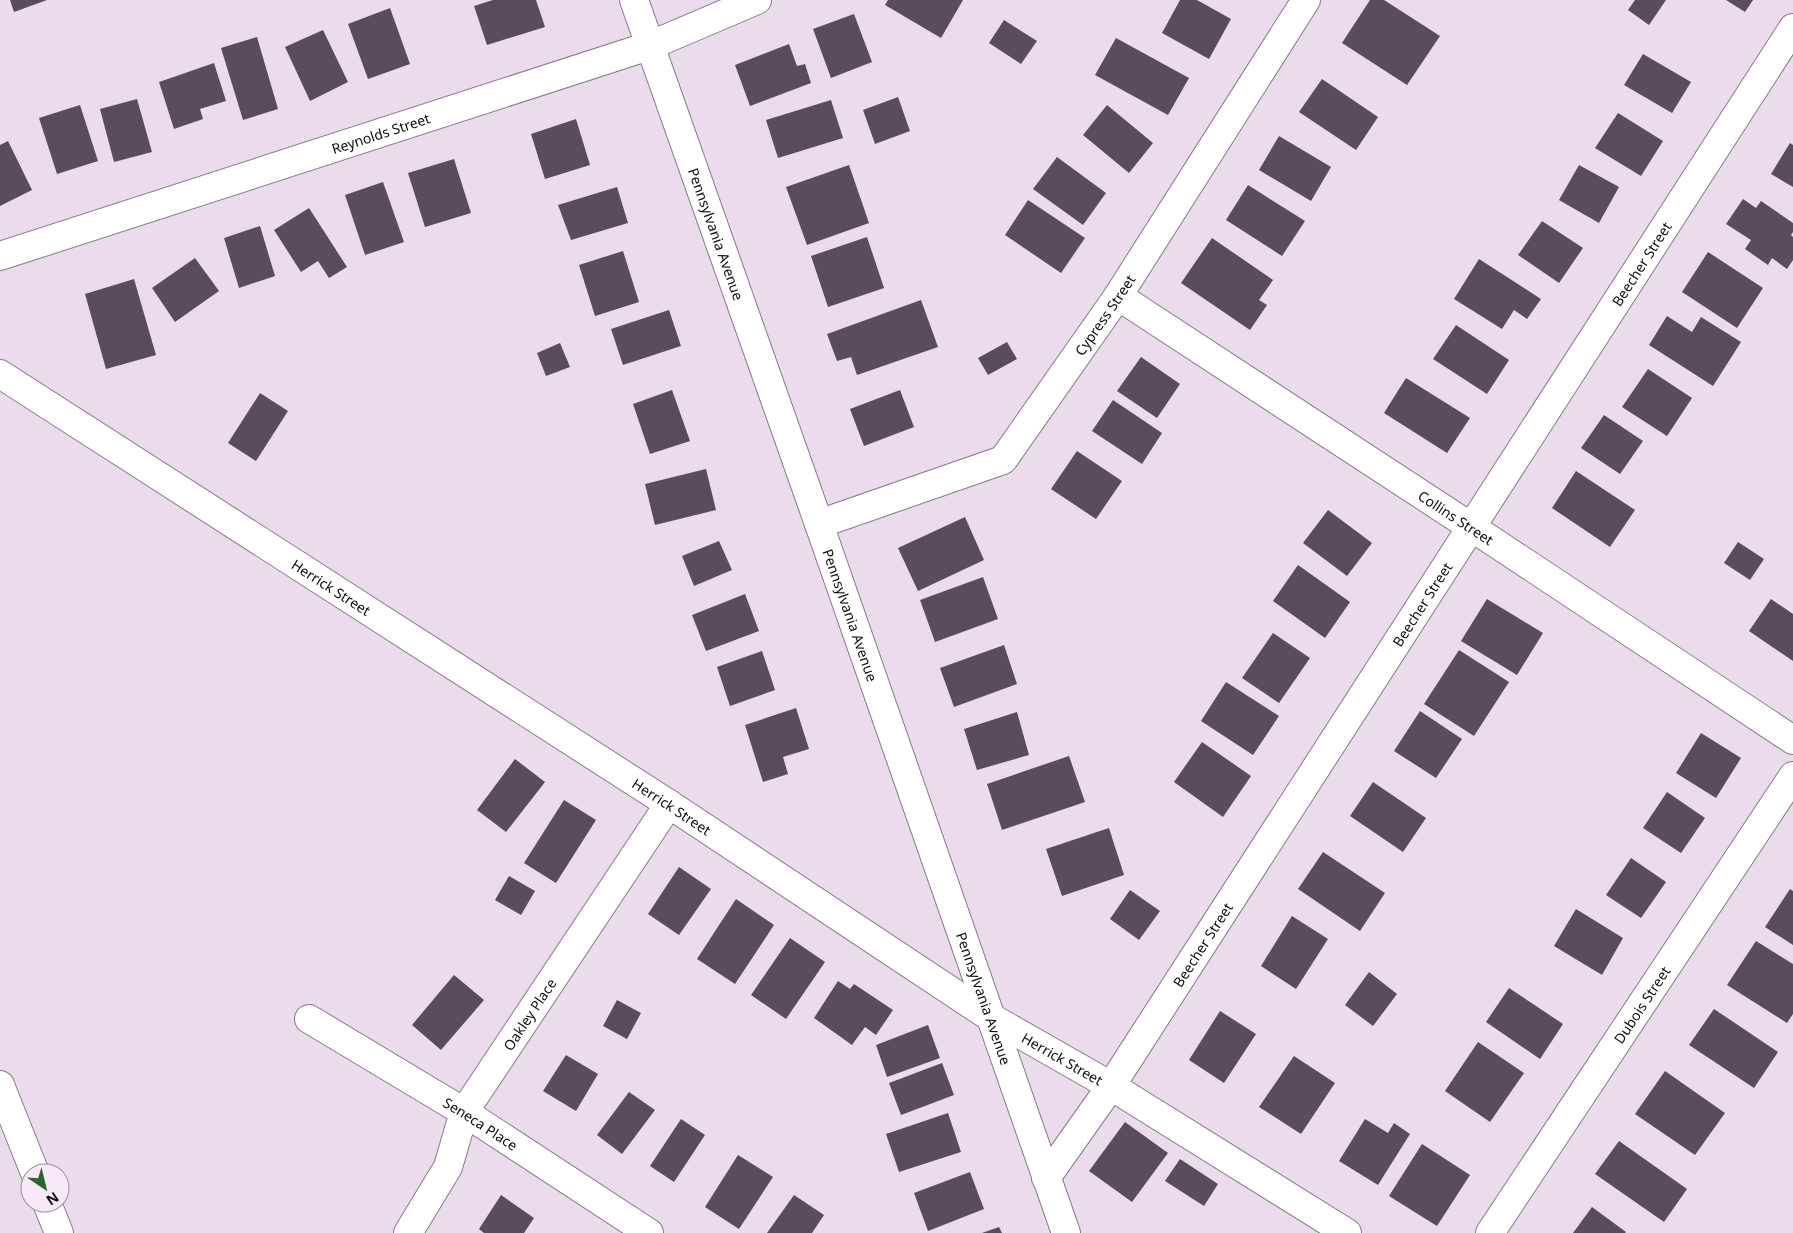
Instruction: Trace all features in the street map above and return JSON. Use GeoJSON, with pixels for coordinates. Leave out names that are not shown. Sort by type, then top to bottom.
{"type":"FeatureCollection","features":[{"type":"Feature","properties":{"kind":"street","name":"Pennsylvania Avenue"},"geometry":{"type":"LineString","coordinates":[[634,0],[1066,1233]]}},
{"type":"Feature","properties":{"kind":"street","name":"Reynolds Street"},"geometry":{"type":"LineString","coordinates":[[0,256],[649,46],[757,0]]}},
{"type":"Feature","properties":{"kind":"street","name":"Cypress Street"},"geometry":{"type":"LineString","coordinates":[[819,524],[1003,460],[1118,296],[1306,0]]}},
{"type":"Feature","properties":{"kind":"street","name":"Beecher Street"},"geometry":{"type":"LineString","coordinates":[[1046,1178],[1111,1086],[1793,28]]}},
{"type":"Feature","properties":{"kind":"street","name":"Collins Street"},"geometry":{"type":"LineString","coordinates":[[1118,296],[1793,740]]}},
{"type":"Feature","properties":{"kind":"street","name":"Herrick Street"},"geometry":{"type":"LineString","coordinates":[[0,374],[669,804],[990,1017],[1111,1086],[1347,1233]]}},
{"type":"Feature","properties":{"kind":"street","name":"Dubois Street"},"geometry":{"type":"LineString","coordinates":[[1490,1233],[1793,776]]}},
{"type":"Feature","properties":{"kind":"street","name":"Oakley Place"},"geometry":{"type":"LineString","coordinates":[[408,1233],[448,1167],[464,1112],[669,804]]}},
{"type":"Feature","properties":{"kind":"street","name":"Seneca Place"},"geometry":{"type":"LineString","coordinates":[[309,1018],[464,1112],[649,1233]]}},
{"type":"Feature","properties":{"kind":"street"},"geometry":{"type":"LineString","coordinates":[[0,1085],[31,1163]]}},
{"type":"Feature","properties":{"kind":"street"},"geometry":{"type":"LineString","coordinates":[[51,1213],[59,1233]]}},
{"type":"Feature","properties":{"kind":"building"},"geometry":{"type":"Polygon","coordinates":[[[10,0],[47,0],[14,12],[10,0]]]}},
{"type":"Feature","properties":{"kind":"building"},"geometry":{"type":"Polygon","coordinates":[[[493,0],[536,0],[545,27],[487,45],[474,6],[493,0]]]}},
{"type":"Feature","properties":{"kind":"building"},"geometry":{"type":"Polygon","coordinates":[[[888,0],[963,0],[941,38],[885,5],[888,0]]]}},
{"type":"Feature","properties":{"kind":"building"},"geometry":{"type":"Polygon","coordinates":[[[1180,0],[1197,0],[1231,19],[1209,59],[1162,33],[1180,0]]]}},
{"type":"Feature","properties":{"kind":"building"},"geometry":{"type":"Polygon","coordinates":[[[1370,0],[1384,0],[1440,36],[1407,85],[1342,43],[1370,0]]]}},
{"type":"Feature","properties":{"kind":"building"},"geometry":{"type":"Polygon","coordinates":[[[1635,0],[1666,0],[1649,25],[1628,10],[1635,0]]]}},
{"type":"Feature","properties":{"kind":"building"},"geometry":{"type":"Polygon","coordinates":[[[1726,0],[1753,0],[1745,12],[1726,0]]]}},
{"type":"Feature","properties":{"kind":"building"},"geometry":{"type":"Polygon","coordinates":[[[390,8],[410,64],[368,79],[348,24],[390,8]]]}},
{"type":"Feature","properties":{"kind":"building"},"geometry":{"type":"Polygon","coordinates":[[[854,14],[872,62],[831,78],[813,29],[854,14]]]}},
{"type":"Feature","properties":{"kind":"building"},"geometry":{"type":"Polygon","coordinates":[[[1004,20],[1037,41],[1021,64],[989,43],[1004,20]]]}},
{"type":"Feature","properties":{"kind":"building"},"geometry":{"type":"Polygon","coordinates":[[[323,30],[348,82],[310,101],[285,47],[323,30]]]}},
{"type":"Feature","properties":{"kind":"building"},"geometry":{"type":"Polygon","coordinates":[[[257,37],[278,109],[243,120],[221,48],[257,37]]]}},
{"type":"Feature","properties":{"kind":"building"},"geometry":{"type":"Polygon","coordinates":[[[1116,38],[1189,78],[1168,115],[1095,75],[1116,38]]]}},
{"type":"Feature","properties":{"kind":"building"},"geometry":{"type":"Polygon","coordinates":[[[789,44],[797,66],[805,64],[811,83],[750,106],[735,65],[789,44]]]}},
{"type":"Feature","properties":{"kind":"building"},"geometry":{"type":"Polygon","coordinates":[[[1643,54],[1691,82],[1672,113],[1624,85],[1643,54]]]}},
{"type":"Feature","properties":{"kind":"building"},"geometry":{"type":"Polygon","coordinates":[[[214,63],[226,101],[200,109],[203,119],[174,129],[159,82],[214,63]]]}},
{"type":"Feature","properties":{"kind":"building"},"geometry":{"type":"Polygon","coordinates":[[[1322,79],[1378,117],[1356,150],[1299,112],[1322,79]]]}},
{"type":"Feature","properties":{"kind":"building"},"geometry":{"type":"Polygon","coordinates":[[[898,97],[910,131],[875,144],[863,110],[898,97]]]}},
{"type":"Feature","properties":{"kind":"building"},"geometry":{"type":"Polygon","coordinates":[[[137,99],[152,152],[114,162],[100,109],[137,99]]]}},
{"type":"Feature","properties":{"kind":"building"},"geometry":{"type":"Polygon","coordinates":[[[831,100],[843,138],[778,158],[766,120],[831,100]]]}},
{"type":"Feature","properties":{"kind":"building"},"geometry":{"type":"Polygon","coordinates":[[[80,105],[98,161],[57,174],[39,118],[80,105]]]}},
{"type":"Feature","properties":{"kind":"building"},"geometry":{"type":"Polygon","coordinates":[[[1107,105],[1153,143],[1129,173],[1083,135],[1107,105]]]}},
{"type":"Feature","properties":{"kind":"building"},"geometry":{"type":"Polygon","coordinates":[[[1618,113],[1663,141],[1641,176],[1595,148],[1618,113]]]}},
{"type":"Feature","properties":{"kind":"building"},"geometry":{"type":"Polygon","coordinates":[[[576,119],[590,165],[545,179],[531,134],[576,119]]]}},
{"type":"Feature","properties":{"kind":"building"},"geometry":{"type":"Polygon","coordinates":[[[1279,136],[1331,167],[1311,201],[1259,170],[1279,136]]]}},
{"type":"Feature","properties":{"kind":"building"},"geometry":{"type":"Polygon","coordinates":[[[8,141],[32,190],[0,206],[0,145],[8,141]]]}},
{"type":"Feature","properties":{"kind":"building"},"geometry":{"type":"Polygon","coordinates":[[[1790,143],[1793,145],[1793,187],[1771,174],[1790,143]]]}},
{"type":"Feature","properties":{"kind":"building"},"geometry":{"type":"Polygon","coordinates":[[[1057,157],[1106,193],[1083,225],[1033,189],[1057,157]]]}},
{"type":"Feature","properties":{"kind":"building"},"geometry":{"type":"Polygon","coordinates":[[[454,159],[471,213],[425,227],[408,173],[454,159]]]}},
{"type":"Feature","properties":{"kind":"building"},"geometry":{"type":"Polygon","coordinates":[[[849,165],[869,223],[807,245],[786,187],[849,165]]]}},
{"type":"Feature","properties":{"kind":"building"},"geometry":{"type":"Polygon","coordinates":[[[1579,165],[1619,187],[1599,223],[1559,200],[1579,165]]]}},
{"type":"Feature","properties":{"kind":"building"},"geometry":{"type":"Polygon","coordinates":[[[383,182],[404,242],[365,255],[345,195],[383,182]]]}},
{"type":"Feature","properties":{"kind":"building"},"geometry":{"type":"Polygon","coordinates":[[[1248,185],[1305,221],[1282,256],[1226,220],[1248,185]]]}},
{"type":"Feature","properties":{"kind":"building"},"geometry":{"type":"Polygon","coordinates":[[[617,187],[628,223],[571,240],[558,205],[617,187]]]}},
{"type":"Feature","properties":{"kind":"building"},"geometry":{"type":"Polygon","coordinates":[[[1743,199],[1756,208],[1761,201],[1793,223],[1791,235],[1793,237],[1793,260],[1787,269],[1772,258],[1768,265],[1745,249],[1751,240],[1726,224],[1743,199]]]}},
{"type":"Feature","properties":{"kind":"building"},"geometry":{"type":"Polygon","coordinates":[[[1028,200],[1085,238],[1061,273],[1005,235],[1028,200]]]}},
{"type":"Feature","properties":{"kind":"building"},"geometry":{"type":"Polygon","coordinates":[[[309,208],[347,267],[329,278],[318,261],[301,272],[274,230],[309,208]]]}},
{"type":"Feature","properties":{"kind":"building"},"geometry":{"type":"Polygon","coordinates":[[[1542,221],[1583,248],[1559,283],[1518,255],[1542,221]]]}},
{"type":"Feature","properties":{"kind":"building"},"geometry":{"type":"Polygon","coordinates":[[[260,226],[275,276],[239,288],[224,238],[260,226]]]}},
{"type":"Feature","properties":{"kind":"building"},"geometry":{"type":"Polygon","coordinates":[[[867,237],[884,288],[828,307],[811,256],[867,237]]]}},
{"type":"Feature","properties":{"kind":"building"},"geometry":{"type":"Polygon","coordinates":[[[1212,238],[1273,280],[1259,300],[1267,305],[1250,330],[1181,283],[1212,238]]]}},
{"type":"Feature","properties":{"kind":"building"},"geometry":{"type":"Polygon","coordinates":[[[623,251],[639,302],[595,316],[579,265],[623,251]]]}},
{"type":"Feature","properties":{"kind":"building"},"geometry":{"type":"Polygon","coordinates":[[[1708,252],[1763,288],[1737,328],[1682,292],[1708,252]]]}},
{"type":"Feature","properties":{"kind":"building"},"geometry":{"type":"Polygon","coordinates":[[[195,258],[219,291],[175,322],[152,288],[195,258]]]}},
{"type":"Feature","properties":{"kind":"building"},"geometry":{"type":"Polygon","coordinates":[[[1479,259],[1541,299],[1527,319],[1514,310],[1502,329],[1454,299],[1479,259]]]}},
{"type":"Feature","properties":{"kind":"building"},"geometry":{"type":"Polygon","coordinates":[[[134,279],[156,355],[106,369],[85,294],[134,279]]]}},
{"type":"Feature","properties":{"kind":"building"},"geometry":{"type":"Polygon","coordinates":[[[921,300],[938,347],[857,375],[851,357],[837,361],[827,334],[921,300]]]}},
{"type":"Feature","properties":{"kind":"building"},"geometry":{"type":"Polygon","coordinates":[[[669,310],[681,346],[623,365],[611,329],[669,310]]]}},
{"type":"Feature","properties":{"kind":"building"},"geometry":{"type":"Polygon","coordinates":[[[1667,316],[1692,332],[1701,317],[1741,342],[1713,386],[1649,345],[1667,316]]]}},
{"type":"Feature","properties":{"kind":"building"},"geometry":{"type":"Polygon","coordinates":[[[1456,325],[1509,360],[1487,394],[1433,359],[1456,325]]]}},
{"type":"Feature","properties":{"kind":"building"},"geometry":{"type":"Polygon","coordinates":[[[1007,342],[1017,359],[988,375],[978,358],[1007,342]]]}},
{"type":"Feature","properties":{"kind":"building"},"geometry":{"type":"Polygon","coordinates":[[[560,343],[570,367],[546,376],[537,353],[560,343]]]}},
{"type":"Feature","properties":{"kind":"building"},"geometry":{"type":"Polygon","coordinates":[[[1141,357],[1180,384],[1157,418],[1117,391],[1141,357]]]}},
{"type":"Feature","properties":{"kind":"building"},"geometry":{"type":"Polygon","coordinates":[[[1648,369],[1692,398],[1667,436],[1622,407],[1648,369]]]}},
{"type":"Feature","properties":{"kind":"building"},"geometry":{"type":"Polygon","coordinates":[[[1406,378],[1470,418],[1447,453],[1384,413],[1406,378]]]}},
{"type":"Feature","properties":{"kind":"building"},"geometry":{"type":"Polygon","coordinates":[[[672,390],[690,441],[650,454],[633,404],[672,390]]]}},
{"type":"Feature","properties":{"kind":"building"},"geometry":{"type":"Polygon","coordinates":[[[900,390],[914,427],[864,446],[850,409],[900,390]]]}},
{"type":"Feature","properties":{"kind":"building"},"geometry":{"type":"Polygon","coordinates":[[[260,393],[288,411],[256,461],[228,443],[260,393]]]}},
{"type":"Feature","properties":{"kind":"building"},"geometry":{"type":"Polygon","coordinates":[[[1113,400],[1162,433],[1142,464],[1092,431],[1113,400]]]}},
{"type":"Feature","properties":{"kind":"building"},"geometry":{"type":"Polygon","coordinates":[[[1604,415],[1643,441],[1620,474],[1581,448],[1604,415]]]}},
{"type":"Feature","properties":{"kind":"building"},"geometry":{"type":"Polygon","coordinates":[[[1077,451],[1122,481],[1096,519],[1051,489],[1077,451]]]}},
{"type":"Feature","properties":{"kind":"building"},"geometry":{"type":"Polygon","coordinates":[[[706,469],[716,510],[655,525],[645,484],[706,469]]]}},
{"type":"Feature","properties":{"kind":"building"},"geometry":{"type":"Polygon","coordinates":[[[1576,471],[1635,510],[1610,547],[1552,508],[1576,471]]]}},
{"type":"Feature","properties":{"kind":"building"},"geometry":{"type":"Polygon","coordinates":[[[1328,510],[1372,543],[1347,576],[1303,543],[1328,510]]]}},
{"type":"Feature","properties":{"kind":"building"},"geometry":{"type":"Polygon","coordinates":[[[965,517],[984,560],[918,591],[898,548],[965,517]]]}},
{"type":"Feature","properties":{"kind":"building"},"geometry":{"type":"Polygon","coordinates":[[[719,541],[732,570],[694,586],[682,556],[719,541]]]}},
{"type":"Feature","properties":{"kind":"building"},"geometry":{"type":"Polygon","coordinates":[[[1738,542],[1764,559],[1750,580],[1724,563],[1738,542]]]}},
{"type":"Feature","properties":{"kind":"building"},"geometry":{"type":"Polygon","coordinates":[[[1298,565],[1350,602],[1325,638],[1273,601],[1298,565]]]}},
{"type":"Feature","properties":{"kind":"building"},"geometry":{"type":"Polygon","coordinates":[[[983,577],[998,619],[935,642],[920,600],[983,577]]]}},
{"type":"Feature","properties":{"kind":"building"},"geometry":{"type":"Polygon","coordinates":[[[745,594],[759,631],[706,651],[692,615],[745,594]]]}},
{"type":"Feature","properties":{"kind":"building"},"geometry":{"type":"Polygon","coordinates":[[[1487,599],[1543,633],[1517,675],[1461,641],[1487,599]]]}},
{"type":"Feature","properties":{"kind":"building"},"geometry":{"type":"Polygon","coordinates":[[[1771,599],[1793,614],[1793,661],[1749,631],[1771,599]]]}},
{"type":"Feature","properties":{"kind":"building"},"geometry":{"type":"Polygon","coordinates":[[[1273,633],[1310,658],[1279,703],[1242,678],[1273,633]]]}},
{"type":"Feature","properties":{"kind":"building"},"geometry":{"type":"Polygon","coordinates":[[[1004,645],[1017,684],[954,707],[940,668],[1004,645]]]}},
{"type":"Feature","properties":{"kind":"building"},"geometry":{"type":"Polygon","coordinates":[[[1459,650],[1509,682],[1474,736],[1424,704],[1459,650]]]}},
{"type":"Feature","properties":{"kind":"building"},"geometry":{"type":"Polygon","coordinates":[[[762,651],[775,690],[730,706],[717,667],[762,651]]]}},
{"type":"Feature","properties":{"kind":"building"},"geometry":{"type":"Polygon","coordinates":[[[1226,682],[1279,716],[1253,755],[1201,721],[1226,682]]]}},
{"type":"Feature","properties":{"kind":"building"},"geometry":{"type":"Polygon","coordinates":[[[796,708],[809,749],[783,757],[788,774],[763,782],[745,725],[796,708]]]}},
{"type":"Feature","properties":{"kind":"building"},"geometry":{"type":"Polygon","coordinates":[[[1420,711],[1462,739],[1436,778],[1394,751],[1420,711]]]}},
{"type":"Feature","properties":{"kind":"building"},"geometry":{"type":"Polygon","coordinates":[[[1017,712],[1029,755],[977,770],[964,729],[1017,712]]]}},
{"type":"Feature","properties":{"kind":"building"},"geometry":{"type":"Polygon","coordinates":[[[1701,733],[1741,758],[1716,798],[1676,773],[1701,733]]]}},
{"type":"Feature","properties":{"kind":"building"},"geometry":{"type":"Polygon","coordinates":[[[1202,742],[1251,776],[1223,817],[1174,782],[1202,742]]]}},
{"type":"Feature","properties":{"kind":"building"},"geometry":{"type":"Polygon","coordinates":[[[1069,756],[1085,802],[1002,830],[987,784],[1069,756]]]}},
{"type":"Feature","properties":{"kind":"building"},"geometry":{"type":"Polygon","coordinates":[[[515,759],[545,782],[506,832],[477,810],[515,759]]]}},
{"type":"Feature","properties":{"kind":"building"},"geometry":{"type":"Polygon","coordinates":[[[1373,782],[1426,818],[1403,852],[1350,816],[1373,782]]]}},
{"type":"Feature","properties":{"kind":"building"},"geometry":{"type":"Polygon","coordinates":[[[1667,792],[1705,818],[1681,853],[1643,828],[1667,792]]]}},
{"type":"Feature","properties":{"kind":"building"},"geometry":{"type":"Polygon","coordinates":[[[564,800],[596,820],[556,883],[524,863],[564,800]]]}},
{"type":"Feature","properties":{"kind":"building"},"geometry":{"type":"Polygon","coordinates":[[[1109,828],[1124,875],[1062,896],[1046,849],[1109,828]]]}},
{"type":"Feature","properties":{"kind":"building"},"geometry":{"type":"Polygon","coordinates":[[[1323,852],[1385,893],[1360,931],[1298,889],[1323,852]]]}},
{"type":"Feature","properties":{"kind":"building"},"geometry":{"type":"Polygon","coordinates":[[[1631,858],[1666,882],[1641,918],[1606,895],[1631,858]]]}},
{"type":"Feature","properties":{"kind":"building"},"geometry":{"type":"Polygon","coordinates":[[[679,867],[711,889],[679,935],[648,914],[679,867]]]}},
{"type":"Feature","properties":{"kind":"building"},"geometry":{"type":"Polygon","coordinates":[[[509,876],[535,891],[521,915],[495,900],[509,876]]]}},
{"type":"Feature","properties":{"kind":"building"},"geometry":{"type":"Polygon","coordinates":[[[1790,889],[1793,891],[1793,945],[1765,927],[1790,889]]]}},
{"type":"Feature","properties":{"kind":"building"},"geometry":{"type":"Polygon","coordinates":[[[1130,890],[1160,911],[1139,940],[1110,919],[1130,890]]]}},
{"type":"Feature","properties":{"kind":"building"},"geometry":{"type":"Polygon","coordinates":[[[736,899],[774,925],[735,984],[697,959],[736,899]]]}},
{"type":"Feature","properties":{"kind":"building"},"geometry":{"type":"Polygon","coordinates":[[[1576,909],[1623,938],[1602,975],[1554,946],[1576,909]]]}},
{"type":"Feature","properties":{"kind":"building"},"geometry":{"type":"Polygon","coordinates":[[[1292,916],[1328,939],[1296,989],[1261,966],[1292,916]]]}},
{"type":"Feature","properties":{"kind":"building"},"geometry":{"type":"Polygon","coordinates":[[[790,938],[825,962],[786,1019],[751,995],[790,938]]]}},
{"type":"Feature","properties":{"kind":"building"},"geometry":{"type":"Polygon","coordinates":[[[1756,941],[1793,964],[1793,1014],[1787,1023],[1727,985],[1756,941]]]}},
{"type":"Feature","properties":{"kind":"building"},"geometry":{"type":"Polygon","coordinates":[[[1369,972],[1397,994],[1373,1026],[1345,1005],[1369,972]]]}},
{"type":"Feature","properties":{"kind":"building"},"geometry":{"type":"Polygon","coordinates":[[[454,975],[484,1000],[441,1050],[412,1025],[454,975]]]}},
{"type":"Feature","properties":{"kind":"building"},"geometry":{"type":"Polygon","coordinates":[[[838,981],[850,989],[854,984],[893,1010],[876,1035],[865,1027],[852,1045],[814,1018],[838,981]]]}},
{"type":"Feature","properties":{"kind":"building"},"geometry":{"type":"Polygon","coordinates":[[[1509,988],[1563,1024],[1540,1059],[1486,1022],[1509,988]]]}},
{"type":"Feature","properties":{"kind":"building"},"geometry":{"type":"Polygon","coordinates":[[[617,1000],[641,1013],[627,1039],[603,1026],[617,1000]]]}},
{"type":"Feature","properties":{"kind":"building"},"geometry":{"type":"Polygon","coordinates":[[[1714,1009],[1778,1052],[1754,1088],[1689,1045],[1714,1009]]]}},
{"type":"Feature","properties":{"kind":"building"},"geometry":{"type":"Polygon","coordinates":[[[1220,1011],[1256,1034],[1224,1083],[1189,1060],[1220,1011]]]}},
{"type":"Feature","properties":{"kind":"building"},"geometry":{"type":"Polygon","coordinates":[[[928,1025],[940,1058],[887,1077],[876,1045],[928,1025]]]}},
{"type":"Feature","properties":{"kind":"building"},"geometry":{"type":"Polygon","coordinates":[[[1478,1042],[1524,1073],[1490,1122],[1445,1091],[1478,1042]]]}},
{"type":"Feature","properties":{"kind":"building"},"geometry":{"type":"Polygon","coordinates":[[[566,1055],[598,1074],[576,1111],[543,1091],[566,1055]]]}},
{"type":"Feature","properties":{"kind":"building"},"geometry":{"type":"Polygon","coordinates":[[[1294,1056],[1335,1083],[1301,1134],[1259,1107],[1294,1056]]]}},
{"type":"Feature","properties":{"kind":"building"},"geometry":{"type":"Polygon","coordinates":[[[942,1063],[954,1095],[901,1115],[889,1083],[942,1063]]]}},
{"type":"Feature","properties":{"kind":"building"},"geometry":{"type":"Polygon","coordinates":[[[1665,1071],[1725,1113],[1695,1155],[1635,1114],[1665,1071]]]}},
{"type":"Feature","properties":{"kind":"building"},"geometry":{"type":"Polygon","coordinates":[[[629,1092],[655,1110],[622,1154],[597,1135],[629,1092]]]}},
{"type":"Feature","properties":{"kind":"building"},"geometry":{"type":"Polygon","coordinates":[[[948,1113],[961,1152],[899,1172],[886,1134],[948,1113]]]}},
{"type":"Feature","properties":{"kind":"building"},"geometry":{"type":"Polygon","coordinates":[[[681,1119],[705,1135],[674,1182],[650,1166],[681,1119]]]}},
{"type":"Feature","properties":{"kind":"building"},"geometry":{"type":"Polygon","coordinates":[[[1365,1119],[1388,1133],[1394,1123],[1410,1134],[1378,1185],[1339,1161],[1365,1119]]]}},
{"type":"Feature","properties":{"kind":"building"},"geometry":{"type":"Polygon","coordinates":[[[1125,1122],[1168,1153],[1132,1202],[1089,1171],[1125,1122]]]}},
{"type":"Feature","properties":{"kind":"building"},"geometry":{"type":"Polygon","coordinates":[[[1619,1141],[1687,1189],[1664,1222],[1595,1174],[1619,1141]]]}},
{"type":"Feature","properties":{"kind":"building"},"geometry":{"type":"Polygon","coordinates":[[[1422,1144],[1470,1175],[1437,1226],[1389,1196],[1422,1144]]]}},
{"type":"Feature","properties":{"kind":"building"},"geometry":{"type":"Polygon","coordinates":[[[738,1155],[773,1177],[739,1229],[705,1207],[738,1155]]]}},
{"type":"Feature","properties":{"kind":"building"},"geometry":{"type":"Polygon","coordinates":[[[1180,1159],[1218,1184],[1204,1206],[1165,1181],[1180,1159]]]}},
{"type":"Feature","properties":{"kind":"building"},"geometry":{"type":"Polygon","coordinates":[[[970,1172],[984,1209],[928,1231],[914,1193],[970,1172]]]}},
{"type":"Feature","properties":{"kind":"building"},"geometry":{"type":"Polygon","coordinates":[[[501,1195],[534,1218],[524,1233],[484,1233],[479,1229],[501,1195]]]}},
{"type":"Feature","properties":{"kind":"building"},"geometry":{"type":"Polygon","coordinates":[[[794,1195],[824,1215],[812,1233],[767,1233],[794,1195]]]}},
{"type":"Feature","properties":{"kind":"building"},"geometry":{"type":"Polygon","coordinates":[[[1592,1207],[1626,1232],[1573,1233],[1592,1207]]]}},
{"type":"Feature","properties":{"kind":"building"},"geometry":{"type":"Polygon","coordinates":[[[999,1227],[1002,1233],[982,1233],[999,1227]]]}}]}
